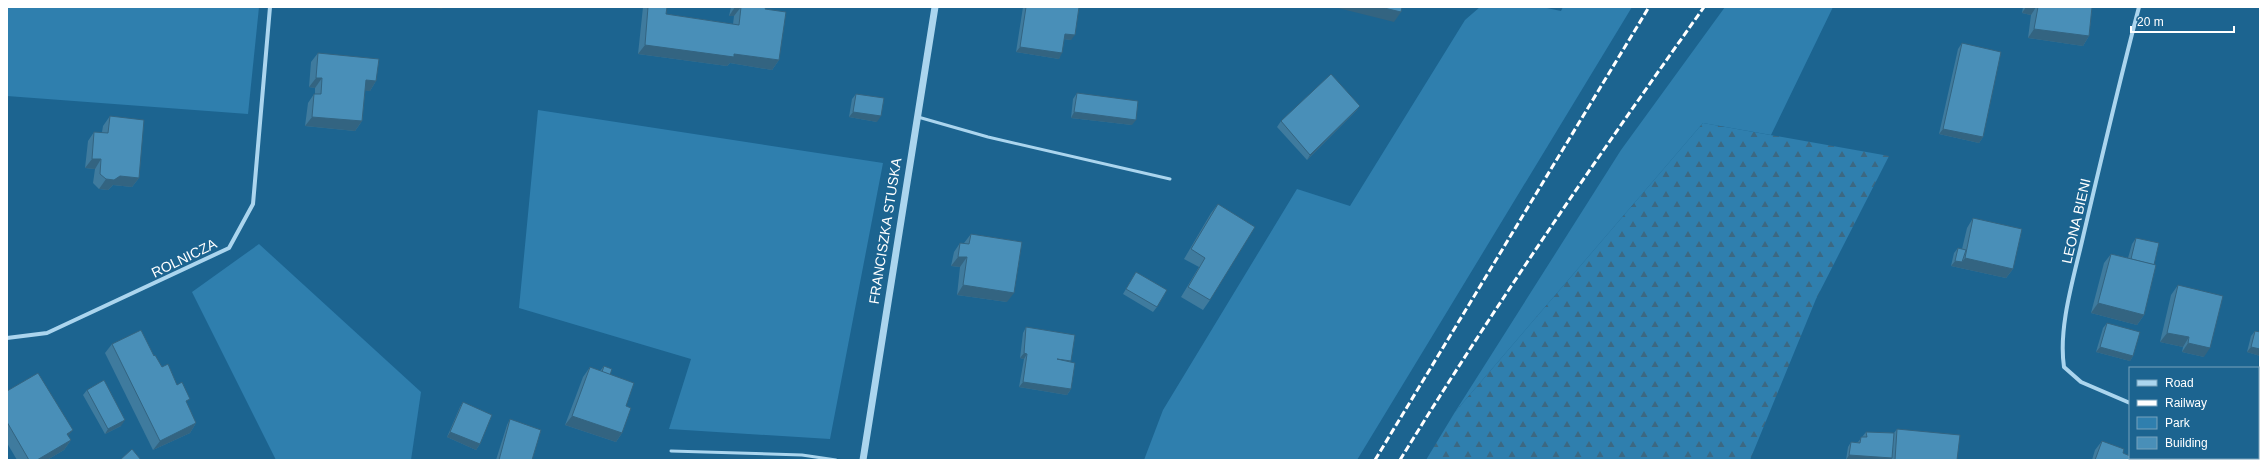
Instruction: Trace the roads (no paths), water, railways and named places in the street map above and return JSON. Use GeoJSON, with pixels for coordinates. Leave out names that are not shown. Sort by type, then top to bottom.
{"type":"FeatureCollection","features":[{"type":"Feature","properties":{"kind":"street","name":"ROLNICZA"},"geometry":{"type":"LineString","coordinates":[[7,338],[47,333],[229,248],[253,204],[270,7]]}},
{"type":"Feature","properties":{"kind":"street","name":"FRANCISZKA STUSKA"},"geometry":{"type":"LineString","coordinates":[[863,460],[935,7]]}},
{"type":"Feature","properties":{"kind":"street","name":"LEONA BIENI"},"geometry":{"type":"LineString","coordinates":[[2129,403],[2081,382],[2064,368],[2061,349],[2072,286],[2113,107],[2139,7]]}},
{"type":"Feature","properties":{"kind":"lane"},"geometry":{"type":"LineString","coordinates":[[917,117],[988,136],[1170,179]]}},
{"type":"Feature","properties":{"kind":"lane"},"geometry":{"type":"LineString","coordinates":[[671,451],[802,455],[836,460]]}},
{"type":"Feature","properties":{"kind":"railway"},"geometry":{"type":"LineString","coordinates":[[1375,460],[1649,7]]}},
{"type":"Feature","properties":{"kind":"railway"},"geometry":{"type":"LineString","coordinates":[[1400,460],[1436,402],[1548,231],[1704,7]]}}]}
